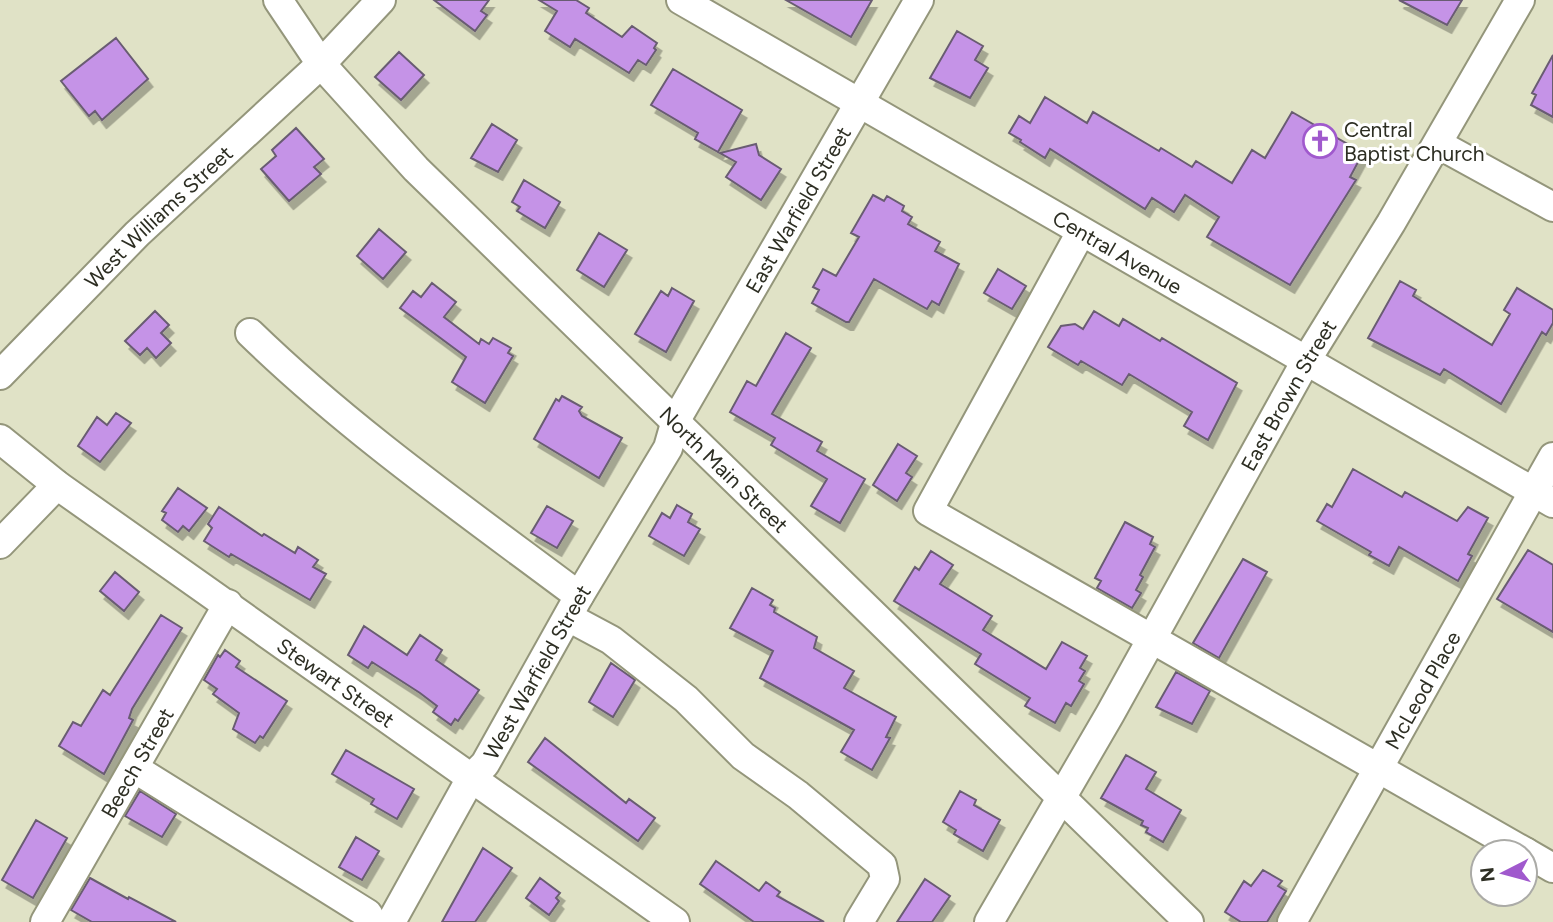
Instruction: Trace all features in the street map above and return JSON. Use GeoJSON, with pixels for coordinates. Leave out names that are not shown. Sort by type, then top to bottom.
{"type":"FeatureCollection","features":[{"type":"Feature","properties":{"kind":"street","name":"North Main Street"},"geometry":{"type":"LineString","coordinates":[[278,0],[321,64],[415,169],[1189,922]]}},
{"type":"Feature","properties":{"kind":"street","name":"West Williams Street"},"geometry":{"type":"LineString","coordinates":[[0,375],[137,234],[321,64],[381,0]]}},
{"type":"Feature","properties":{"kind":"street","name":"Central Avenue"},"geometry":{"type":"LineString","coordinates":[[681,0],[1543,497]]}},
{"type":"Feature","properties":{"kind":"street","name":"East Warfield Street"},"geometry":{"type":"LineString","coordinates":[[676,420],[919,0]]}},
{"type":"Feature","properties":{"kind":"street","name":"East Brown Street"},"geometry":{"type":"LineString","coordinates":[[989,922],[1151,640],[1307,359],[1438,144],[1520,0]]}},
{"type":"Feature","properties":{"kind":"street"},"geometry":{"type":"LineString","coordinates":[[1438,144],[1553,207]]}},
{"type":"Feature","properties":{"kind":"street"},"geometry":{"type":"LineString","coordinates":[[1081,232],[928,510],[1500,838]]}},
{"type":"Feature","properties":{"kind":"street"},"geometry":{"type":"LineString","coordinates":[[250,333],[287,369],[611,640],[686,699],[743,756],[798,795],[882,865],[885,879],[859,922]]}},
{"type":"Feature","properties":{"kind":"street","name":"West Warfield Street"},"geometry":{"type":"LineString","coordinates":[[391,922],[471,778],[485,764],[573,607],[668,448],[676,420]]}},
{"type":"Feature","properties":{"kind":"street","name":"Stewart Street"},"geometry":{"type":"LineString","coordinates":[[0,439],[57,485],[675,922]]}},
{"type":"Feature","properties":{"kind":"street","name":"McLeod Place"},"geometry":{"type":"LineString","coordinates":[[1292,922],[1377,769],[1543,497],[1553,457]]}},
{"type":"Feature","properties":{"kind":"street"},"geometry":{"type":"LineString","coordinates":[[0,544],[57,485]]}},
{"type":"Feature","properties":{"kind":"street","name":"Beech Street"},"geometry":{"type":"LineString","coordinates":[[45,922],[228,604]]}},
{"type":"Feature","properties":{"kind":"street"},"geometry":{"type":"LineString","coordinates":[[134,768],[368,914],[372,922]]}},
{"type":"Feature","properties":{"kind":"building"},"geometry":{"type":"Polygon","coordinates":[[[434,0],[489,0],[481,11],[487,15],[475,31],[434,0]]]}},
{"type":"Feature","properties":{"kind":"building"},"geometry":{"type":"Polygon","coordinates":[[[539,0],[576,0],[589,8],[586,13],[622,37],[632,26],[657,43],[654,48],[656,50],[646,65],[638,60],[629,73],[575,39],[570,47],[545,31],[557,11],[539,0]]]}},
{"type":"Feature","properties":{"kind":"building"},"geometry":{"type":"Polygon","coordinates":[[[786,0],[872,0],[851,37],[786,0]]]}},
{"type":"Feature","properties":{"kind":"building"},"geometry":{"type":"Polygon","coordinates":[[[1399,0],[1462,0],[1447,25],[1399,0]]]}},
{"type":"Feature","properties":{"kind":"building"},"geometry":{"type":"Polygon","coordinates":[[[957,31],[983,46],[975,60],[988,68],[970,98],[930,78],[957,31]]]}},
{"type":"Feature","properties":{"kind":"building"},"geometry":{"type":"Polygon","coordinates":[[[116,38],[148,79],[102,120],[95,111],[89,116],[61,81],[116,38]]]}},
{"type":"Feature","properties":{"kind":"building"},"geometry":{"type":"Polygon","coordinates":[[[399,52],[424,75],[401,100],[375,77],[399,52]]]}},
{"type":"Feature","properties":{"kind":"building"},"geometry":{"type":"Polygon","coordinates":[[[1553,55],[1553,117],[1531,105],[1536,95],[1532,93],[1553,55]]]}},
{"type":"Feature","properties":{"kind":"building"},"geometry":{"type":"Polygon","coordinates":[[[673,69],[742,110],[718,152],[695,139],[698,133],[651,105],[673,69]]]}},
{"type":"Feature","properties":{"kind":"building"},"geometry":{"type":"Polygon","coordinates":[[[1045,97],[1087,123],[1093,112],[1159,151],[1161,148],[1192,167],[1196,161],[1232,183],[1252,150],[1265,158],[1292,112],[1363,153],[1350,177],[1356,180],[1290,285],[1207,237],[1219,217],[1185,195],[1174,212],[1152,198],[1145,209],[1050,149],[1045,158],[1020,142],[1021,140],[1009,133],[1019,116],[1030,123],[1045,97]]]}},
{"type":"Feature","properties":{"kind":"building"},"geometry":{"type":"Polygon","coordinates":[[[492,124],[517,140],[498,172],[471,158],[492,124]]]}},
{"type":"Feature","properties":{"kind":"building"},"geometry":{"type":"Polygon","coordinates":[[[296,128],[324,159],[314,167],[321,174],[289,201],[261,169],[276,156],[272,150],[296,128]]]}},
{"type":"Feature","properties":{"kind":"building"},"geometry":{"type":"Polygon","coordinates":[[[756,144],[759,155],[781,169],[761,200],[726,177],[736,162],[720,153],[756,144]]]}},
{"type":"Feature","properties":{"kind":"building"},"geometry":{"type":"Polygon","coordinates":[[[524,180],[560,202],[545,228],[517,211],[520,207],[512,202],[524,180]]]}},
{"type":"Feature","properties":{"kind":"building"},"geometry":{"type":"Polygon","coordinates":[[[873,195],[884,201],[887,196],[904,206],[902,211],[912,217],[908,224],[940,242],[935,251],[959,264],[939,305],[932,301],[927,309],[874,279],[849,322],[846,322],[812,303],[819,290],[813,287],[823,269],[836,276],[859,237],[851,233],[873,195]]]}},
{"type":"Feature","properties":{"kind":"building"},"geometry":{"type":"Polygon","coordinates":[[[379,229],[406,252],[383,279],[357,256],[379,229]]]}},
{"type":"Feature","properties":{"kind":"building"},"geometry":{"type":"Polygon","coordinates":[[[599,233],[627,250],[604,287],[577,270],[599,233]]]}},
{"type":"Feature","properties":{"kind":"building"},"geometry":{"type":"Polygon","coordinates":[[[998,269],[1026,286],[1012,309],[984,293],[998,269]]]}},
{"type":"Feature","properties":{"kind":"building"},"geometry":{"type":"Polygon","coordinates":[[[1400,281],[1416,290],[1413,296],[1492,345],[1510,314],[1504,310],[1517,288],[1553,310],[1553,323],[1546,335],[1542,332],[1501,404],[1444,369],[1440,375],[1368,338],[1400,281]]]}},
{"type":"Feature","properties":{"kind":"building"},"geometry":{"type":"Polygon","coordinates":[[[432,283],[456,302],[444,317],[479,344],[481,339],[489,344],[493,338],[511,348],[508,353],[513,356],[485,403],[452,382],[466,357],[400,308],[413,291],[421,297],[432,283]]]}},
{"type":"Feature","properties":{"kind":"building"},"geometry":{"type":"Polygon","coordinates":[[[672,288],[694,301],[666,352],[635,334],[661,291],[668,296],[672,288]]]}},
{"type":"Feature","properties":{"kind":"building"},"geometry":{"type":"Polygon","coordinates":[[[155,311],[169,325],[161,333],[171,343],[156,358],[147,348],[140,355],[125,341],[155,311]]]}},
{"type":"Feature","properties":{"kind":"building"},"geometry":{"type":"Polygon","coordinates":[[[1094,311],[1119,326],[1123,319],[1160,341],[1162,338],[1237,383],[1208,440],[1184,426],[1192,412],[1129,374],[1122,385],[1081,361],[1078,365],[1048,347],[1061,326],[1075,324],[1083,329],[1094,311]]]}},
{"type":"Feature","properties":{"kind":"building"},"geometry":{"type":"Polygon","coordinates":[[[786,333],[811,348],[772,414],[822,442],[817,451],[865,479],[840,523],[811,506],[827,479],[771,445],[775,438],[730,412],[747,381],[756,386],[786,333]]]}},
{"type":"Feature","properties":{"kind":"building"},"geometry":{"type":"Polygon","coordinates":[[[562,396],[582,407],[579,411],[582,416],[622,438],[599,478],[534,439],[556,399],[559,401],[562,396]]]}},
{"type":"Feature","properties":{"kind":"building"},"geometry":{"type":"Polygon","coordinates":[[[116,413],[131,423],[100,462],[78,446],[97,417],[107,425],[116,413]]]}},
{"type":"Feature","properties":{"kind":"building"},"geometry":{"type":"Polygon","coordinates":[[[898,444],[917,456],[906,473],[912,477],[897,501],[873,485],[898,444]]]}},
{"type":"Feature","properties":{"kind":"building"},"geometry":{"type":"Polygon","coordinates":[[[1353,469],[1402,497],[1405,492],[1457,521],[1468,507],[1488,518],[1468,554],[1472,556],[1458,581],[1399,547],[1389,566],[1369,555],[1371,552],[1317,521],[1327,504],[1332,507],[1353,469]]]}},
{"type":"Feature","properties":{"kind":"building"},"geometry":{"type":"Polygon","coordinates":[[[178,488],[207,508],[189,531],[183,526],[178,532],[162,520],[166,513],[162,511],[178,488]]]}},
{"type":"Feature","properties":{"kind":"building"},"geometry":{"type":"Polygon","coordinates":[[[677,505],[692,514],[688,522],[700,529],[684,556],[649,536],[662,513],[670,518],[677,505]]]}},
{"type":"Feature","properties":{"kind":"building"},"geometry":{"type":"Polygon","coordinates":[[[547,506],[573,521],[557,548],[531,533],[547,506]]]}},
{"type":"Feature","properties":{"kind":"building"},"geometry":{"type":"Polygon","coordinates":[[[219,507],[262,536],[264,534],[295,553],[298,547],[318,560],[313,567],[326,574],[310,600],[204,541],[212,528],[208,524],[219,507]]]}},
{"type":"Feature","properties":{"kind":"building"},"geometry":{"type":"Polygon","coordinates":[[[1125,522],[1153,537],[1150,544],[1155,547],[1140,575],[1143,577],[1136,590],[1141,593],[1132,608],[1097,588],[1101,581],[1095,578],[1125,522]]]}},
{"type":"Feature","properties":{"kind":"building"},"geometry":{"type":"Polygon","coordinates":[[[1528,550],[1553,565],[1553,632],[1497,599],[1528,550]]]}},
{"type":"Feature","properties":{"kind":"building"},"geometry":{"type":"Polygon","coordinates":[[[931,551],[953,565],[940,584],[992,616],[983,630],[1046,669],[1062,642],[1087,656],[1080,668],[1085,671],[1079,681],[1084,684],[1071,706],[1066,703],[1055,723],[1025,706],[1030,698],[975,664],[981,654],[894,601],[915,567],[919,570],[931,551]]]}},
{"type":"Feature","properties":{"kind":"building"},"geometry":{"type":"Polygon","coordinates":[[[1243,559],[1267,572],[1219,658],[1193,643],[1243,559]]]}},
{"type":"Feature","properties":{"kind":"building"},"geometry":{"type":"Polygon","coordinates":[[[115,572],[139,592],[124,611],[100,591],[115,572]]]}},
{"type":"Feature","properties":{"kind":"building"},"geometry":{"type":"Polygon","coordinates":[[[752,588],[773,600],[770,605],[775,608],[774,612],[817,637],[814,648],[854,671],[844,688],[896,717],[886,737],[890,738],[872,770],[841,752],[854,730],[760,678],[773,651],[730,628],[752,588]]]}},
{"type":"Feature","properties":{"kind":"building"},"geometry":{"type":"Polygon","coordinates":[[[161,615],[182,628],[132,709],[129,718],[133,720],[104,774],[59,746],[73,722],[81,726],[103,690],[110,695],[161,615]]]}},
{"type":"Feature","properties":{"kind":"building"},"geometry":{"type":"Polygon","coordinates":[[[364,626],[407,655],[420,635],[442,650],[436,660],[479,690],[458,721],[455,719],[451,725],[433,712],[437,706],[420,693],[372,662],[368,668],[348,655],[364,626]]]}},
{"type":"Feature","properties":{"kind":"building"},"geometry":{"type":"Polygon","coordinates":[[[225,650],[240,661],[236,667],[287,701],[263,738],[260,736],[255,743],[233,729],[239,713],[213,694],[217,689],[204,680],[218,655],[220,657],[225,650]]]}},
{"type":"Feature","properties":{"kind":"building"},"geometry":{"type":"Polygon","coordinates":[[[611,663],[635,680],[613,717],[589,702],[611,663]]]}},
{"type":"Feature","properties":{"kind":"building"},"geometry":{"type":"Polygon","coordinates":[[[1176,672],[1210,691],[1192,724],[1156,707],[1176,672]]]}},
{"type":"Feature","properties":{"kind":"building"},"geometry":{"type":"Polygon","coordinates":[[[545,738],[626,803],[629,799],[655,818],[638,841],[528,762],[545,738]]]}},
{"type":"Feature","properties":{"kind":"building"},"geometry":{"type":"Polygon","coordinates":[[[346,750],[414,789],[397,819],[371,804],[374,799],[332,774],[346,750]]]}},
{"type":"Feature","properties":{"kind":"building"},"geometry":{"type":"Polygon","coordinates":[[[1126,755],[1156,772],[1146,789],[1181,810],[1163,842],[1146,832],[1148,828],[1141,825],[1143,821],[1101,798],[1126,755]]]}},
{"type":"Feature","properties":{"kind":"building"},"geometry":{"type":"Polygon","coordinates":[[[140,791],[176,814],[162,837],[125,816],[140,791]]]}},
{"type":"Feature","properties":{"kind":"building"},"geometry":{"type":"Polygon","coordinates":[[[960,791],[976,800],[974,805],[1000,820],[983,851],[954,834],[956,830],[943,822],[960,791]]]}},
{"type":"Feature","properties":{"kind":"building"},"geometry":{"type":"Polygon","coordinates":[[[36,820],[67,838],[33,898],[2,880],[36,820]]]}},
{"type":"Feature","properties":{"kind":"building"},"geometry":{"type":"Polygon","coordinates":[[[356,837],[379,851],[362,880],[339,867],[356,837]]]}},
{"type":"Feature","properties":{"kind":"building"},"geometry":{"type":"Polygon","coordinates":[[[483,848],[512,868],[475,922],[442,922],[483,848]]]}},
{"type":"Feature","properties":{"kind":"building"},"geometry":{"type":"Polygon","coordinates":[[[716,861],[759,891],[766,882],[780,892],[777,896],[824,922],[754,922],[700,884],[716,861]]]}},
{"type":"Feature","properties":{"kind":"building"},"geometry":{"type":"Polygon","coordinates":[[[1263,870],[1282,881],[1278,886],[1286,891],[1267,922],[1241,922],[1225,912],[1244,881],[1251,886],[1263,870]]]}},
{"type":"Feature","properties":{"kind":"building"},"geometry":{"type":"Polygon","coordinates":[[[90,878],[176,922],[92,922],[71,910],[90,878]]]}},
{"type":"Feature","properties":{"kind":"building"},"geometry":{"type":"Polygon","coordinates":[[[540,878],[560,893],[556,898],[559,901],[549,915],[526,898],[540,878]]]}},
{"type":"Feature","properties":{"kind":"building"},"geometry":{"type":"Polygon","coordinates":[[[925,879],[950,896],[932,922],[897,922],[925,879]]]}},
{"type":"Feature","properties":{"kind":"place","name":"Central Baptist Church"},"geometry":{"type":"Point","coordinates":[1320,141]}}]}
